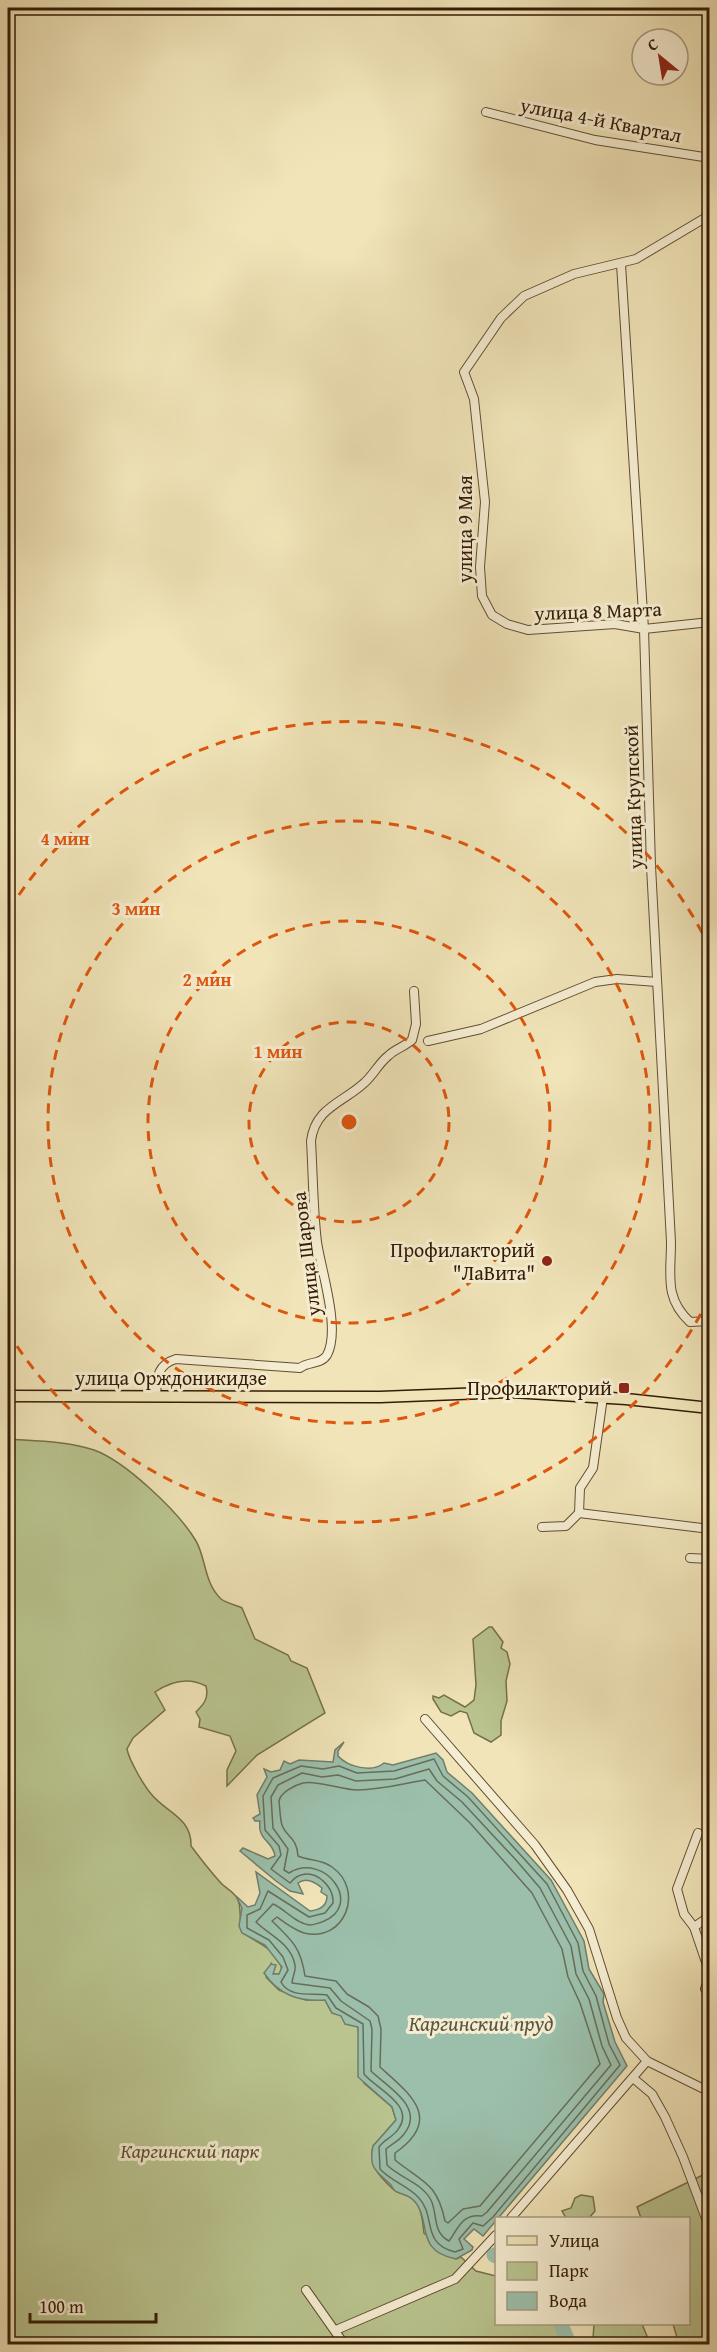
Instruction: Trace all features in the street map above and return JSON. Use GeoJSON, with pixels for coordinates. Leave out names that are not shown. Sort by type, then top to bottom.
{"type":"FeatureCollection","features":[{"type":"Feature","properties":{"kind":"main road","name":"улица Орждоникидзе"},"geometry":{"type":"LineString","coordinates":[[8,1396],[156,1397],[512,1392],[603,1397],[710,1408]]}},
{"type":"Feature","properties":{"kind":"street","name":"улица 4-й Квартал"},"geometry":{"type":"LineString","coordinates":[[486,112],[595,140],[710,158]]}},
{"type":"Feature","properties":{"kind":"street"},"geometry":{"type":"LineString","coordinates":[[621,264],[636,259],[710,215]]}},
{"type":"Feature","properties":{"kind":"street","name":"улица 9 Мая"},"geometry":{"type":"LineString","coordinates":[[492,615],[482,596],[480,567],[485,502],[474,399],[464,372],[501,318],[524,296],[574,274],[621,264]]}},
{"type":"Feature","properties":{"kind":"street","name":"улица Крупской"},"geometry":{"type":"LineString","coordinates":[[621,264],[644,629],[657,982],[671,1242],[671,1296],[679,1311],[690,1322],[710,1321]]}},
{"type":"Feature","properties":{"kind":"street","name":"улица 8 Марта"},"geometry":{"type":"LineString","coordinates":[[492,615],[507,624],[528,630],[615,624],[644,629],[710,622]]}},
{"type":"Feature","properties":{"kind":"street"},"geometry":{"type":"LineString","coordinates":[[428,1041],[481,1029],[595,982],[617,979],[657,982]]}},
{"type":"Feature","properties":{"kind":"street","name":"улица Шарова"},"geometry":{"type":"LineString","coordinates":[[156,1397],[157,1374],[160,1368],[176,1359],[300,1368],[305,1363],[326,1357],[330,1347],[330,1312],[317,1240],[312,1135],[317,1120],[328,1108],[363,1085],[387,1056],[411,1040],[416,1024],[414,992]]}},
{"type":"Feature","properties":{"kind":"street"},"geometry":{"type":"LineString","coordinates":[[542,1527],[566,1526],[579,1513],[580,1488],[593,1468],[603,1397]]}},
{"type":"Feature","properties":{"kind":"street"},"geometry":{"type":"LineString","coordinates":[[579,1513],[710,1529]]}},
{"type":"Feature","properties":{"kind":"street"},"geometry":{"type":"LineString","coordinates":[[690,1558],[710,1559]]}},
{"type":"Feature","properties":{"kind":"street"},"geometry":{"type":"LineString","coordinates":[[425,1719],[535,1845],[567,1890],[589,1929],[621,2029],[647,2061],[710,2092]]}},
{"type":"Feature","properties":{"kind":"street"},"geometry":{"type":"LineString","coordinates":[[698,1833],[677,1889],[684,1914],[694,1927],[710,1975],[705,1989],[710,1995]]}},
{"type":"Feature","properties":{"kind":"street"},"geometry":{"type":"LineString","coordinates":[[694,1927],[710,1916]]}},
{"type":"Feature","properties":{"kind":"street"},"geometry":{"type":"LineString","coordinates":[[511,2217],[647,2061]]}},
{"type":"Feature","properties":{"kind":"street"},"geometry":{"type":"LineString","coordinates":[[633,2078],[652,2094],[665,2117],[710,2229]]}},
{"type":"Feature","properties":{"kind":"street"},"geometry":{"type":"LineString","coordinates":[[336,2330],[455,2279],[495,2236]]}},
{"type":"Feature","properties":{"kind":"street"},"geometry":{"type":"LineString","coordinates":[[306,2290],[344,2344]]}},
{"type":"Feature","properties":{"kind":"green space","name":"Каргинский парк"},"geometry":{"type":"Polygon","coordinates":[[[8,1439],[83,1447],[107,1456],[121,1465],[164,1502],[188,1529],[199,1548],[215,1593],[221,1599],[242,1608],[255,1639],[288,1655],[291,1661],[307,1668],[325,1713],[257,1755],[227,1786],[227,1770],[236,1751],[230,1736],[199,1727],[200,1719],[196,1712],[207,1694],[206,1686],[200,1683],[180,1682],[167,1685],[155,1692],[165,1710],[133,1738],[127,1749],[128,1754],[149,1791],[183,1822],[190,1836],[191,1846],[216,1878],[237,1898],[244,1933],[269,1949],[278,1958],[282,1971],[279,1974],[273,1974],[271,1964],[266,1977],[279,1990],[306,2000],[325,2000],[332,2013],[341,2015],[344,2020],[358,2027],[364,2083],[392,2107],[396,2120],[373,2146],[374,2166],[380,2176],[394,2190],[412,2198],[418,2205],[424,2233],[456,2259],[461,2257],[476,2271],[495,2276],[495,2325],[558,2325],[573,2341],[568,2344],[8,2344],[8,1439]]]}},
{"type":"Feature","properties":{"kind":"green space"},"geometry":{"type":"Polygon","coordinates":[[[492,1627],[503,1642],[501,1648],[507,1652],[510,1664],[506,1681],[507,1701],[501,1721],[501,1735],[491,1742],[474,1733],[467,1713],[460,1711],[451,1716],[441,1712],[433,1699],[433,1696],[439,1698],[444,1695],[465,1707],[474,1700],[476,1685],[473,1639],[492,1627]]]}},
{"type":"Feature","properties":{"kind":"green space"},"geometry":{"type":"Polygon","coordinates":[[[709,2172],[709,2344],[679,2344],[673,2325],[690,2325],[690,2217],[641,2217],[637,2207],[709,2172]]]}},
{"type":"Feature","properties":{"kind":"green space"},"geometry":{"type":"Polygon","coordinates":[[[581,2195],[593,2197],[595,2211],[590,2217],[565,2217],[562,2211],[571,2208],[575,2198],[581,2195]]]}},
{"type":"Feature","properties":{"kind":"green space"},"geometry":{"type":"Polygon","coordinates":[[[594,2325],[642,2325],[647,2336],[639,2344],[599,2344],[598,2340],[593,2339],[594,2325]]]}},
{"type":"Feature","properties":{"kind":"water","name":"Каргинский пруд"},"geometry":{"type":"Polygon","coordinates":[[[344,1742],[338,1751],[338,1756],[354,1766],[367,1768],[384,1763],[393,1765],[436,1753],[443,1760],[447,1772],[472,1793],[551,1880],[584,1941],[589,1969],[604,1994],[603,2002],[615,2042],[627,2066],[499,2217],[495,2217],[495,2222],[483,2236],[474,2229],[464,2239],[473,2247],[472,2250],[456,2259],[435,2250],[429,2243],[416,2203],[395,2191],[373,2165],[373,2146],[396,2120],[392,2107],[358,2077],[358,2027],[345,2024],[341,2016],[332,2013],[325,2000],[307,2000],[290,1996],[276,1987],[264,1973],[271,1964],[276,1965],[273,1974],[279,1974],[282,1967],[265,1945],[242,1933],[239,1926],[242,1908],[236,1896],[248,1907],[255,1905],[260,1893],[256,1872],[310,1911],[320,1908],[326,1902],[327,1896],[316,1884],[304,1880],[298,1883],[303,1894],[290,1891],[240,1851],[243,1848],[268,1859],[275,1856],[261,1833],[260,1821],[255,1821],[253,1818],[260,1814],[257,1795],[267,1777],[264,1769],[271,1772],[280,1770],[284,1761],[290,1764],[299,1760],[333,1762],[335,1750],[344,1742]]]}},
{"type":"Feature","properties":{"kind":"waterway"},"geometry":{"type":"LineString","coordinates":[[561,2325],[569,2344]]}},
{"type":"Feature","properties":{"kind":"place","name":"Профилакторий \"ЛаВита\""},"geometry":{"type":"Point","coordinates":[547,1261]}},
{"type":"Feature","properties":{"kind":"place","name":"Профилакторий"},"geometry":{"type":"Point","coordinates":[624,1388]}}]}
